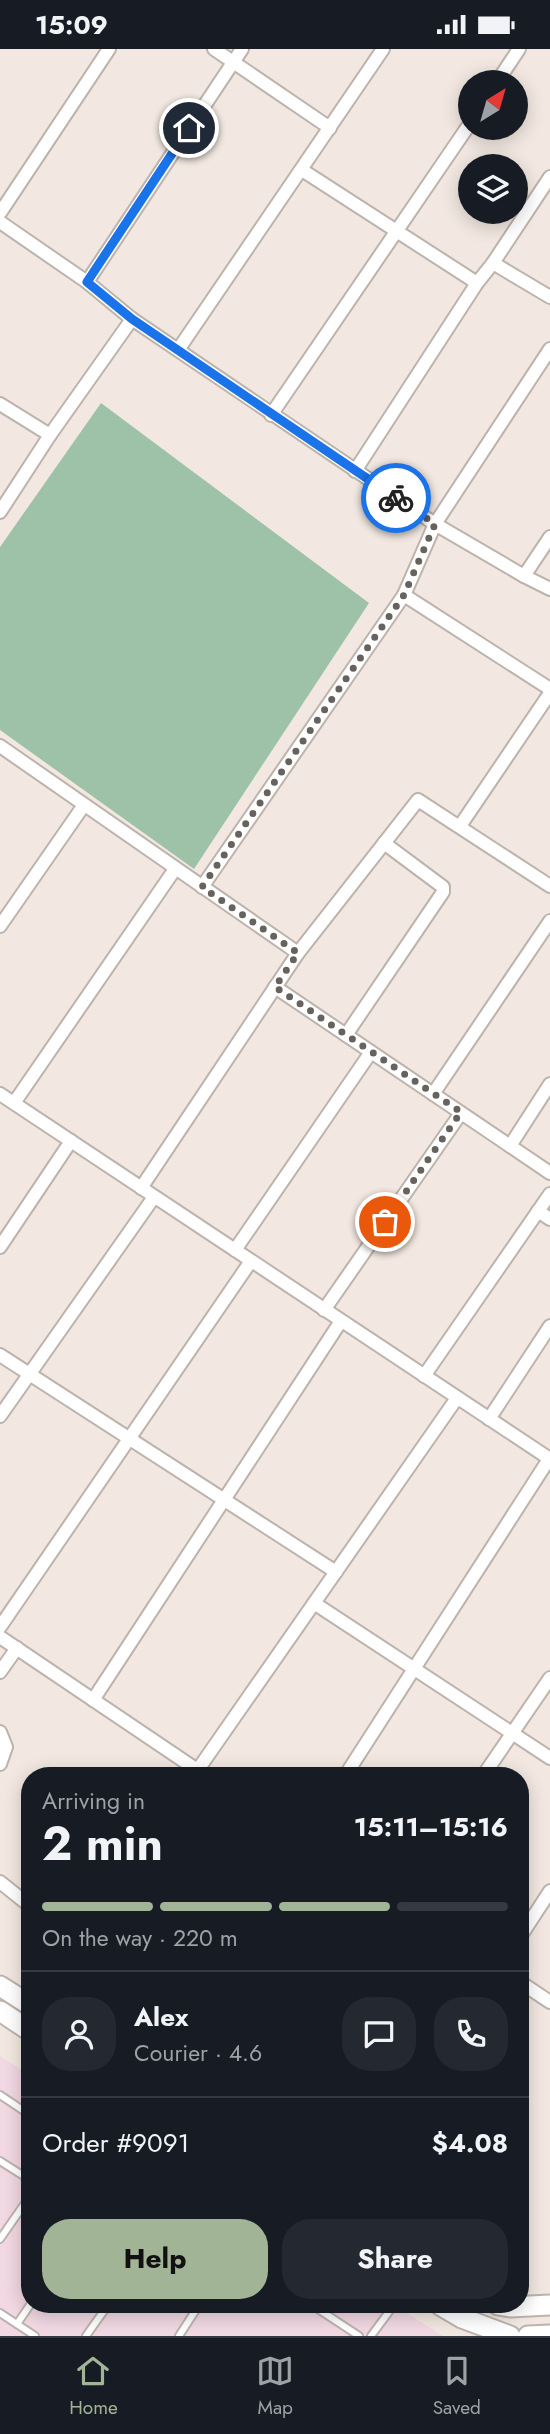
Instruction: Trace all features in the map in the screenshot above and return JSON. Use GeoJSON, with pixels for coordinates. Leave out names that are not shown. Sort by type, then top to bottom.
{"type":"FeatureCollection","features":[{"type":"Feature","properties":{"kind":"main road"},"geometry":{"type":"LineString","coordinates":[[6,1990],[21,1999]]}},
{"type":"Feature","properties":{"kind":"main road"},"geometry":{"type":"LineString","coordinates":[[0,2011],[21,2025]]}},
{"type":"Feature","properties":{"kind":"main road"},"geometry":{"type":"LineString","coordinates":[[529,2307],[550,2305]]}},
{"type":"Feature","properties":{"kind":"main road"},"geometry":{"type":"LineString","coordinates":[[454,2313],[510,2336]]}},
{"type":"Feature","properties":{"kind":"main road"},"geometry":{"type":"LineString","coordinates":[[530,2336],[550,2335]]}},
{"type":"Feature","properties":{"kind":"street"},"geometry":{"type":"LineString","coordinates":[[0,213],[109,49]]}},
{"type":"Feature","properties":{"kind":"street"},"geometry":{"type":"LineString","coordinates":[[214,49],[330,128]]}},
{"type":"Feature","properties":{"kind":"street"},"geometry":{"type":"LineString","coordinates":[[87,282],[242,49]]}},
{"type":"Feature","properties":{"kind":"street"},"geometry":{"type":"LineString","coordinates":[[178,351],[383,49]]}},
{"type":"Feature","properties":{"kind":"street"},"geometry":{"type":"LineString","coordinates":[[505,70],[519,49]]}},
{"type":"Feature","properties":{"kind":"street"},"geometry":{"type":"LineString","coordinates":[[271,415],[459,140]]}},
{"type":"Feature","properties":{"kind":"street"},"geometry":{"type":"LineString","coordinates":[[302,170],[477,283]]}},
{"type":"Feature","properties":{"kind":"street"},"geometry":{"type":"LineString","coordinates":[[355,471],[477,283],[550,177]]}},
{"type":"Feature","properties":{"kind":"street"},"geometry":{"type":"LineString","coordinates":[[0,222],[87,282],[132,319],[271,415],[435,524],[550,589]]}},
{"type":"Feature","properties":{"kind":"street"},"geometry":{"type":"LineString","coordinates":[[493,263],[550,297]]}},
{"type":"Feature","properties":{"kind":"street"},"geometry":{"type":"LineString","coordinates":[[0,512],[50,435],[132,319]]}},
{"type":"Feature","properties":{"kind":"street"},"geometry":{"type":"LineString","coordinates":[[202,887],[404,595],[435,524],[550,349]]}},
{"type":"Feature","properties":{"kind":"street"},"geometry":{"type":"LineString","coordinates":[[0,404],[50,435]]}},
{"type":"Feature","properties":{"kind":"street"},"geometry":{"type":"LineString","coordinates":[[524,576],[550,537]]}},
{"type":"Feature","properties":{"kind":"street"},"geometry":{"type":"LineString","coordinates":[[404,595],[550,691],[460,826]]}},
{"type":"Feature","properties":{"kind":"street"},"geometry":{"type":"LineString","coordinates":[[0,746],[298,953]]}},
{"type":"Feature","properties":{"kind":"street"},"geometry":{"type":"LineString","coordinates":[[141,1188],[298,953],[418,800],[550,886]]}},
{"type":"Feature","properties":{"kind":"street"},"geometry":{"type":"LineString","coordinates":[[0,926],[84,805]]}},
{"type":"Feature","properties":{"kind":"street"},"geometry":{"type":"LineString","coordinates":[[346,1035],[443,892],[443,887],[384,843]]}},
{"type":"Feature","properties":{"kind":"street"},"geometry":{"type":"LineString","coordinates":[[13,1103],[175,869]]}},
{"type":"Feature","properties":{"kind":"street"},"geometry":{"type":"LineString","coordinates":[[433,1094],[550,921]]}},
{"type":"Feature","properties":{"kind":"street"},"geometry":{"type":"LineString","coordinates":[[275,987],[550,1173]]}},
{"type":"Feature","properties":{"kind":"street"},"geometry":{"type":"LineString","coordinates":[[235,1250],[372,1052]]}},
{"type":"Feature","properties":{"kind":"street"},"geometry":{"type":"LineString","coordinates":[[510,1146],[550,1084]]}},
{"type":"Feature","properties":{"kind":"street"},"geometry":{"type":"LineString","coordinates":[[0,1094],[550,1459],[351,1767]]}},
{"type":"Feature","properties":{"kind":"street"},"geometry":{"type":"LineString","coordinates":[[324,1310],[461,1112]]}},
{"type":"Feature","properties":{"kind":"street"},"geometry":{"type":"LineString","coordinates":[[0,1247],[71,1141]]}},
{"type":"Feature","properties":{"kind":"street"},"geometry":{"type":"LineString","coordinates":[[424,1376],[550,1193]]}},
{"type":"Feature","properties":{"kind":"street"},"geometry":{"type":"LineString","coordinates":[[0,1416],[154,1196]]}},
{"type":"Feature","properties":{"kind":"street"},"geometry":{"type":"LineString","coordinates":[[538,1211],[550,1219]]}},
{"type":"Feature","properties":{"kind":"street"},"geometry":{"type":"LineString","coordinates":[[0,1627],[251,1261]]}},
{"type":"Feature","properties":{"kind":"street"},"geometry":{"type":"LineString","coordinates":[[93,1700],[341,1321]]}},
{"type":"Feature","properties":{"kind":"street"},"geometry":{"type":"LineString","coordinates":[[489,1419],[550,1326]]}},
{"type":"Feature","properties":{"kind":"street"},"geometry":{"type":"LineString","coordinates":[[0,1355],[336,1572]]}},
{"type":"Feature","properties":{"kind":"street"},"geometry":{"type":"LineString","coordinates":[[205,1767],[314,1603],[457,1398]]}},
{"type":"Feature","properties":{"kind":"street"},"geometry":{"type":"LineString","coordinates":[[314,1603],[550,1758]]}},
{"type":"Feature","properties":{"kind":"street"},"geometry":{"type":"LineString","coordinates":[[0,1637],[192,1767]]}},
{"type":"Feature","properties":{"kind":"street"},"geometry":{"type":"LineString","coordinates":[[0,1672],[17,1648]]}},
{"type":"Feature","properties":{"kind":"street"},"geometry":{"type":"LineString","coordinates":[[489,1767],[550,1678]]}},
{"type":"Feature","properties":{"kind":"street"},"geometry":{"type":"LineString","coordinates":[[0,1732],[6,1747],[0,1763]]}},
{"type":"Feature","properties":{"kind":"street"},"geometry":{"type":"LineString","coordinates":[[0,1882],[21,1899]]}},
{"type":"Feature","properties":{"kind":"street"},"geometry":{"type":"LineString","coordinates":[[529,1923],[550,1891]]}},
{"type":"Feature","properties":{"kind":"street"},"geometry":{"type":"LineString","coordinates":[[529,1988],[550,2002]]}},
{"type":"Feature","properties":{"kind":"lane"},"geometry":{"type":"LineString","coordinates":[[0,2011],[6,1990]]}},
{"type":"Feature","properties":{"kind":"lane"},"geometry":{"type":"LineString","coordinates":[[0,2095],[21,2109]]}},
{"type":"Feature","properties":{"kind":"lane"},"geometry":{"type":"LineString","coordinates":[[0,2161],[21,2174]]}},
{"type":"Feature","properties":{"kind":"lane"},"geometry":{"type":"LineString","coordinates":[[0,2239],[21,2209]]}},
{"type":"Feature","properties":{"kind":"lane"},"geometry":{"type":"LineString","coordinates":[[0,2313],[34,2336]]}},
{"type":"Feature","properties":{"kind":"lane"},"geometry":{"type":"LineString","coordinates":[[17,2324],[25,2313]]}},
{"type":"Feature","properties":{"kind":"lane"},"geometry":{"type":"LineString","coordinates":[[86,2336],[102,2313]]}},
{"type":"Feature","properties":{"kind":"lane"},"geometry":{"type":"LineString","coordinates":[[179,2336],[194,2313]]}},
{"type":"Feature","properties":{"kind":"lane"},"geometry":{"type":"LineString","coordinates":[[324,2313],[359,2336]]}},
{"type":"Feature","properties":{"kind":"lane"},"geometry":{"type":"LineString","coordinates":[[371,2336],[388,2313]]}},
{"type":"Feature","properties":{"kind":"shaded area"},"geometry":{"type":"Polygon","coordinates":[[[0,2056],[21,2069],[21,2313],[407,2313],[443,2336],[0,2336],[0,2056]]]}},
{"type":"Feature","properties":{"kind":"green space"},"geometry":{"type":"Polygon","coordinates":[[[101,403],[369,603],[194,869],[0,730],[0,547],[101,403]]]}},
{"type":"Feature","properties":{"kind":"way so far"},"geometry":{"type":"LineString","coordinates":[[385,1222],[461,1112],[275,987],[298,953],[202,887],[404,595],[435,524],[396,498]]}},
{"type":"Feature","properties":{"kind":"route"},"geometry":{"type":"LineString","coordinates":[[189,128],[87,282],[132,319],[396,498]]}}]}
